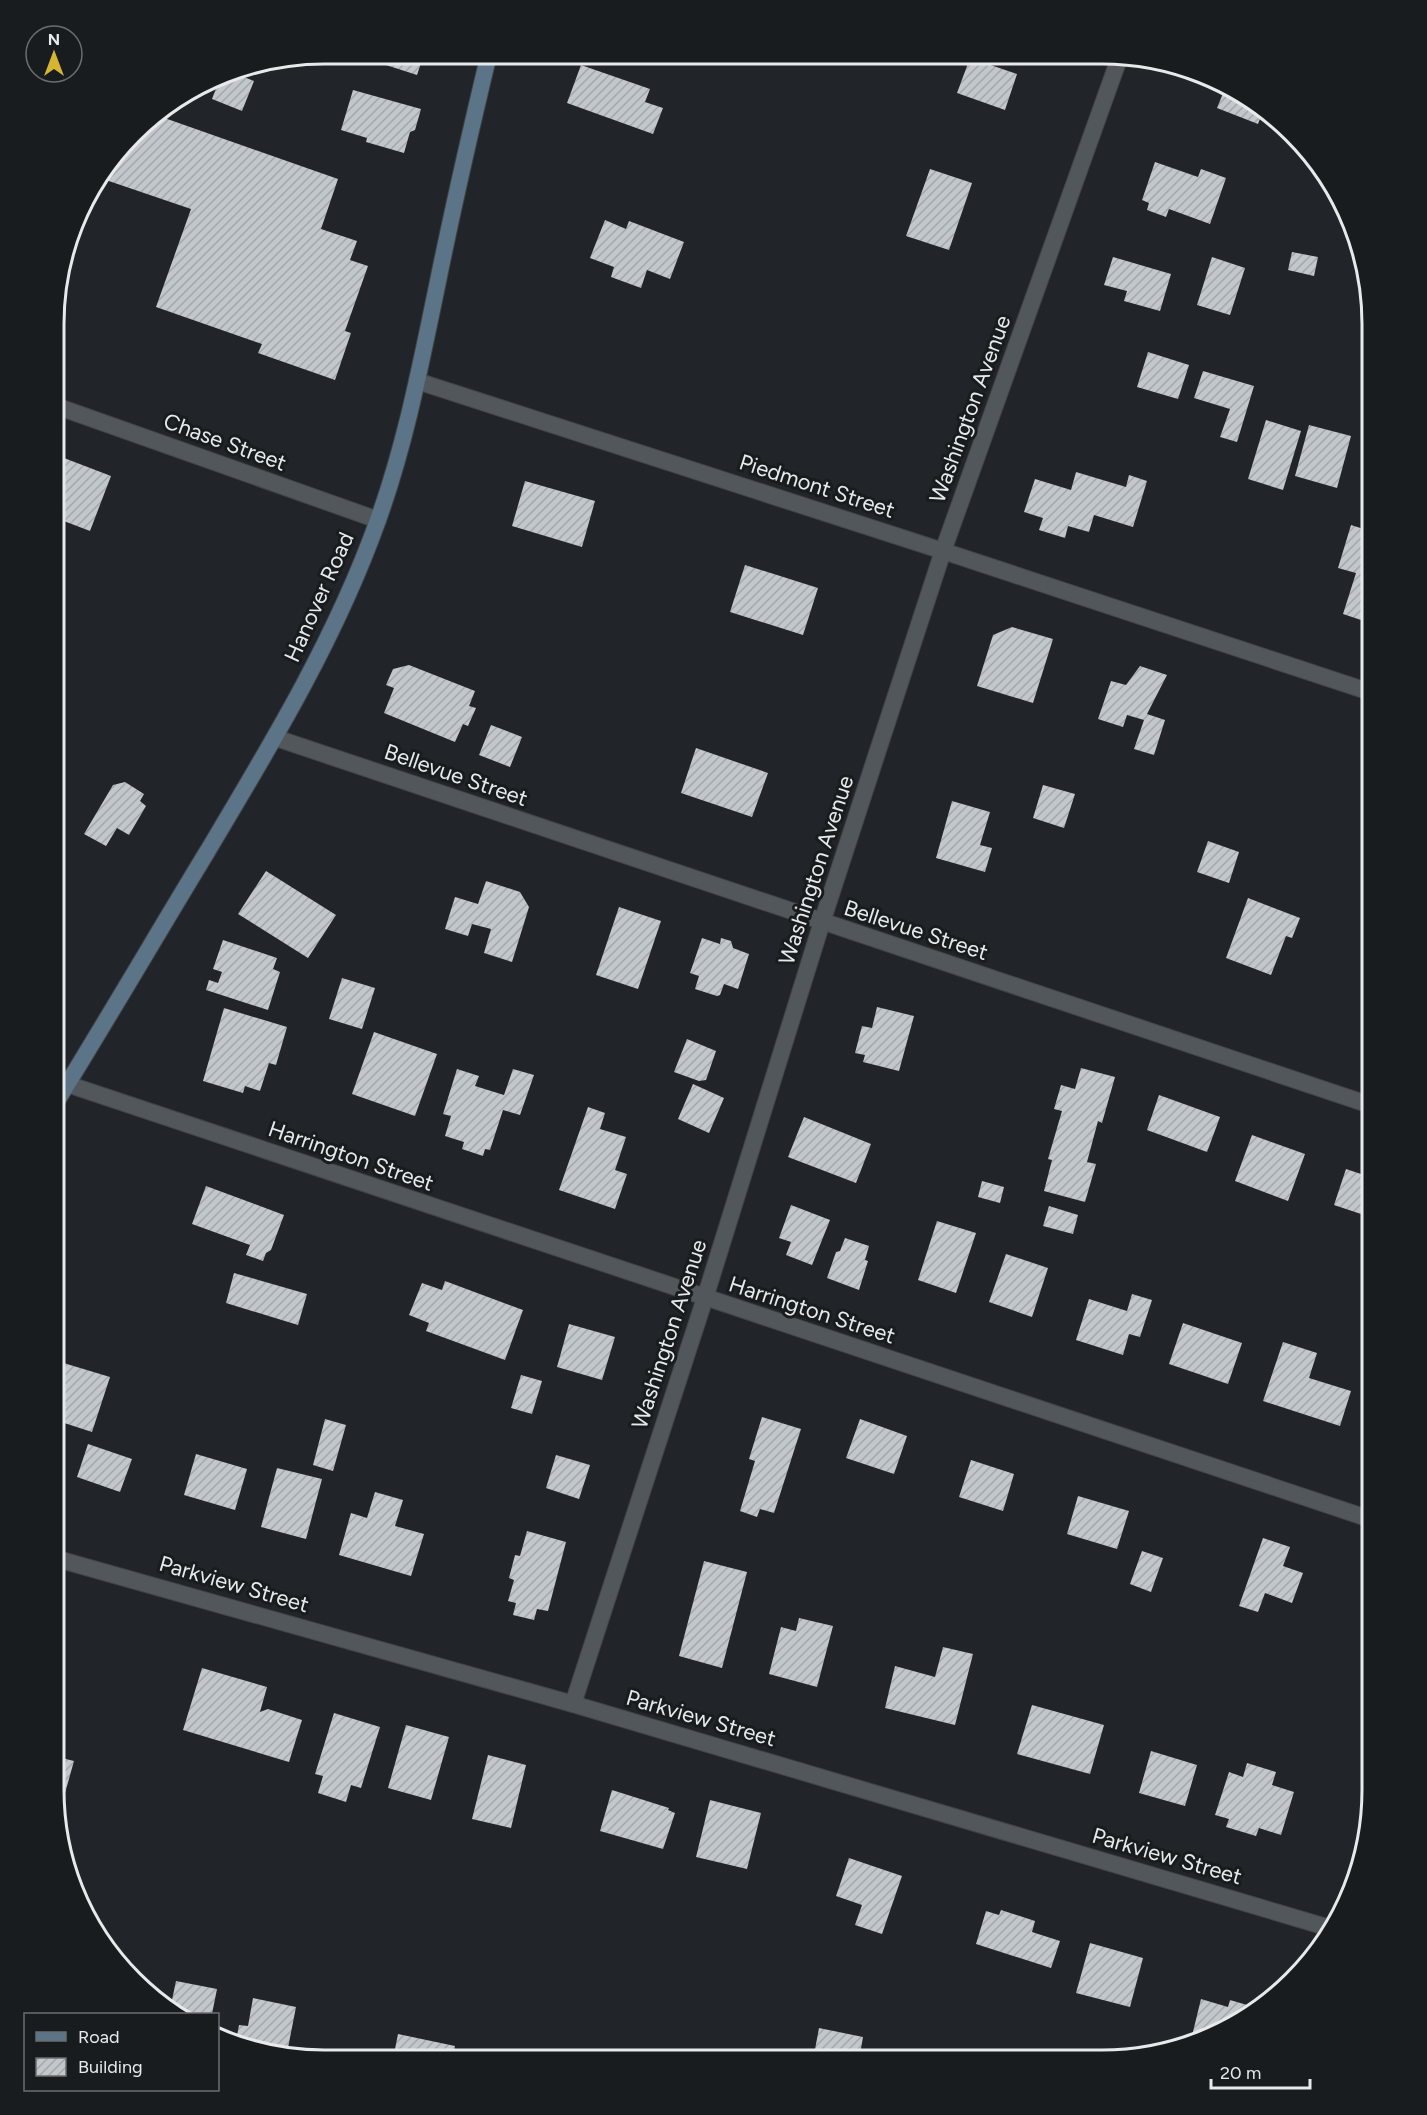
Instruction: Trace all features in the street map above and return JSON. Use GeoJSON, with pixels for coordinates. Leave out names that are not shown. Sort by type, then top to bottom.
{"type":"FeatureCollection","features":[{"type":"Feature","properties":{"kind":"main road","name":"Hanover Road"},"geometry":{"type":"LineString","coordinates":[[64,1089],[276,738],[318,658],[378,520],[417,381],[462,164],[487,64]]}},
{"type":"Feature","properties":{"kind":"street","name":"Washington Avenue"},"geometry":{"type":"LineString","coordinates":[[573,1704],[705,1298],[822,922],[943,551],[1117,65]]}},
{"type":"Feature","properties":{"kind":"street","name":"Piedmont Street"},"geometry":{"type":"LineString","coordinates":[[417,381],[1362,689]]}},
{"type":"Feature","properties":{"kind":"street","name":"Chase Street"},"geometry":{"type":"LineString","coordinates":[[64,409],[378,520]]}},
{"type":"Feature","properties":{"kind":"street","name":"Bellevue Street"},"geometry":{"type":"LineString","coordinates":[[276,738],[1362,1102]]}},
{"type":"Feature","properties":{"kind":"street","name":"Harrington Street"},"geometry":{"type":"LineString","coordinates":[[67,1084],[1362,1517]]}},
{"type":"Feature","properties":{"kind":"street","name":"Parkview Street"},"geometry":{"type":"LineString","coordinates":[[64,1560],[573,1704],[1324,1927]]}},
{"type":"Feature","properties":{"kind":"building"},"geometry":{"type":"Polygon","coordinates":[[[383,64],[421,64],[417,75],[383,64]]]}},
{"type":"Feature","properties":{"kind":"building"},"geometry":{"type":"Polygon","coordinates":[[[968,64],[988,64],[1017,74],[1005,110],[957,93],[968,64]]]}},
{"type":"Feature","properties":{"kind":"building"},"geometry":{"type":"Polygon","coordinates":[[[581,65],[650,89],[645,102],[663,108],[653,134],[567,103],[581,65]]]}},
{"type":"Feature","properties":{"kind":"building"},"geometry":{"type":"Polygon","coordinates":[[[244,77],[254,81],[242,111],[212,99],[216,88],[225,84],[244,77]]]}},
{"type":"Feature","properties":{"kind":"building"},"geometry":{"type":"Polygon","coordinates":[[[353,90],[421,109],[415,130],[410,132],[404,153],[366,142],[367,138],[341,130],[353,90]]]}},
{"type":"Feature","properties":{"kind":"building"},"geometry":{"type":"Polygon","coordinates":[[[1223,94],[1260,118],[1258,124],[1217,108],[1223,94]]]}},
{"type":"Feature","properties":{"kind":"building"},"geometry":{"type":"Polygon","coordinates":[[[166,118],[338,179],[321,229],[357,241],[350,260],[368,266],[345,331],[351,333],[335,380],[258,353],[262,344],[156,307],[191,209],[108,181],[129,153],[166,118]]]}},
{"type":"Feature","properties":{"kind":"building"},"geometry":{"type":"Polygon","coordinates":[[[1155,162],[1198,177],[1201,169],[1226,178],[1210,224],[1169,209],[1166,217],[1147,210],[1149,203],[1142,200],[1155,162]]]}},
{"type":"Feature","properties":{"kind":"building"},"geometry":{"type":"Polygon","coordinates":[[[930,169],[972,183],[949,250],[906,236],[930,169]]]}},
{"type":"Feature","properties":{"kind":"building"},"geometry":{"type":"Polygon","coordinates":[[[605,220],[626,229],[629,221],[684,242],[670,279],[647,270],[641,288],[611,277],[614,267],[590,258],[605,220]]]}},
{"type":"Feature","properties":{"kind":"building"},"geometry":{"type":"Polygon","coordinates":[[[1292,252],[1318,257],[1314,276],[1288,270],[1292,252]]]}},
{"type":"Feature","properties":{"kind":"building"},"geometry":{"type":"Polygon","coordinates":[[[1113,257],[1171,274],[1160,311],[1124,301],[1127,291],[1104,285],[1113,257]]]}},
{"type":"Feature","properties":{"kind":"building"},"geometry":{"type":"Polygon","coordinates":[[[1212,257],[1245,268],[1230,315],[1197,305],[1212,257]]]}},
{"type":"Feature","properties":{"kind":"building"},"geometry":{"type":"Polygon","coordinates":[[[1148,352],[1189,365],[1178,399],[1137,387],[1148,352]]]}},
{"type":"Feature","properties":{"kind":"building"},"geometry":{"type":"Polygon","coordinates":[[[1203,371],[1254,386],[1237,442],[1220,437],[1230,409],[1194,398],[1203,371]]]}},
{"type":"Feature","properties":{"kind":"building"},"geometry":{"type":"Polygon","coordinates":[[[1266,420],[1301,431],[1283,490],[1248,479],[1266,420]]]}},
{"type":"Feature","properties":{"kind":"building"},"geometry":{"type":"Polygon","coordinates":[[[1309,425],[1351,436],[1337,488],[1295,476],[1309,425]]]}},
{"type":"Feature","properties":{"kind":"building"},"geometry":{"type":"Polygon","coordinates":[[[64,458],[111,476],[90,531],[64,521],[64,458]]]}},
{"type":"Feature","properties":{"kind":"building"},"geometry":{"type":"Polygon","coordinates":[[[1076,472],[1126,487],[1129,475],[1147,481],[1133,527],[1094,515],[1089,532],[1068,526],[1065,538],[1039,530],[1043,518],[1024,512],[1035,479],[1071,490],[1076,472]]]}},
{"type":"Feature","properties":{"kind":"building"},"geometry":{"type":"Polygon","coordinates":[[[525,481],[595,501],[582,547],[512,526],[525,481]]]}},
{"type":"Feature","properties":{"kind":"building"},"geometry":{"type":"Polygon","coordinates":[[[1351,525],[1362,528],[1362,620],[1343,614],[1356,573],[1338,568],[1351,525]]]}},
{"type":"Feature","properties":{"kind":"building"},"geometry":{"type":"Polygon","coordinates":[[[745,565],[818,588],[803,635],[730,612],[745,565]]]}},
{"type":"Feature","properties":{"kind":"building"},"geometry":{"type":"Polygon","coordinates":[[[1012,627],[1053,639],[1033,703],[977,686],[993,635],[1012,627]]]}},
{"type":"Feature","properties":{"kind":"building"},"geometry":{"type":"Polygon","coordinates":[[[409,665],[475,691],[469,706],[476,708],[468,726],[463,724],[455,742],[384,713],[394,688],[386,685],[393,669],[409,665]]]}},
{"type":"Feature","properties":{"kind":"building"},"geometry":{"type":"Polygon","coordinates":[[[1140,666],[1167,675],[1147,714],[1165,720],[1154,755],[1134,749],[1144,720],[1127,715],[1123,727],[1098,719],[1111,681],[1126,685],[1140,666]]]}},
{"type":"Feature","properties":{"kind":"building"},"geometry":{"type":"Polygon","coordinates":[[[491,725],[522,737],[510,767],[479,755],[491,725]]]}},
{"type":"Feature","properties":{"kind":"building"},"geometry":{"type":"Polygon","coordinates":[[[696,748],[768,773],[752,817],[681,793],[696,748]]]}},
{"type":"Feature","properties":{"kind":"building"},"geometry":{"type":"Polygon","coordinates":[[[125,782],[144,794],[140,801],[146,806],[129,835],[117,828],[106,846],[84,834],[113,785],[125,782]]]}},
{"type":"Feature","properties":{"kind":"building"},"geometry":{"type":"Polygon","coordinates":[[[1043,785],[1075,794],[1064,828],[1033,818],[1043,785]]]}},
{"type":"Feature","properties":{"kind":"building"},"geometry":{"type":"Polygon","coordinates":[[[952,801],[990,812],[980,845],[992,848],[985,872],[936,858],[952,801]]]}},
{"type":"Feature","properties":{"kind":"building"},"geometry":{"type":"Polygon","coordinates":[[[1208,841],[1239,852],[1229,883],[1197,872],[1208,841]]]}},
{"type":"Feature","properties":{"kind":"building"},"geometry":{"type":"Polygon","coordinates":[[[266,871],[336,915],[308,958],[238,914],[266,871]]]}},
{"type":"Feature","properties":{"kind":"building"},"geometry":{"type":"Polygon","coordinates":[[[486,881],[520,892],[529,907],[512,962],[484,953],[491,929],[472,924],[468,936],[445,929],[455,897],[478,904],[486,881]]]}},
{"type":"Feature","properties":{"kind":"building"},"geometry":{"type":"Polygon","coordinates":[[[1248,898],[1300,918],[1292,938],[1286,936],[1271,975],[1226,958],[1248,898]]]}},
{"type":"Feature","properties":{"kind":"building"},"geometry":{"type":"Polygon","coordinates":[[[619,907],[661,921],[638,989],[596,975],[619,907]]]}},
{"type":"Feature","properties":{"kind":"building"},"geometry":{"type":"Polygon","coordinates":[[[702,938],[720,944],[721,938],[731,941],[733,948],[749,954],[738,989],[724,984],[720,995],[717,996],[695,989],[699,976],[690,973],[702,938]]]}},
{"type":"Feature","properties":{"kind":"building"},"geometry":{"type":"Polygon","coordinates":[[[223,940],[277,958],[273,969],[280,972],[268,1010],[206,990],[209,980],[218,983],[222,972],[213,969],[223,940]]]}},
{"type":"Feature","properties":{"kind":"building"},"geometry":{"type":"Polygon","coordinates":[[[342,978],[375,988],[362,1029],[329,1019],[342,978]]]}},
{"type":"Feature","properties":{"kind":"building"},"geometry":{"type":"Polygon","coordinates":[[[877,1007],[914,1016],[899,1071],[863,1062],[865,1055],[855,1053],[862,1026],[872,1028],[877,1007]]]}},
{"type":"Feature","properties":{"kind":"building"},"geometry":{"type":"Polygon","coordinates":[[[224,1008],[287,1027],[276,1065],[269,1063],[260,1091],[245,1086],[243,1093],[203,1081],[224,1008]]]}},
{"type":"Feature","properties":{"kind":"building"},"geometry":{"type":"Polygon","coordinates":[[[374,1032],[437,1054],[415,1116],[352,1094],[374,1032]]]}},
{"type":"Feature","properties":{"kind":"building"},"geometry":{"type":"Polygon","coordinates":[[[687,1039],[716,1051],[706,1080],[699,1081],[674,1072],[687,1039]]]}},
{"type":"Feature","properties":{"kind":"building"},"geometry":{"type":"Polygon","coordinates":[[[1081,1068],[1115,1077],[1102,1123],[1098,1121],[1087,1162],[1096,1164],[1085,1202],[1044,1191],[1052,1160],[1048,1159],[1062,1111],[1054,1109],[1061,1085],[1075,1089],[1081,1068]]]}},
{"type":"Feature","properties":{"kind":"building"},"geometry":{"type":"Polygon","coordinates":[[[457,1069],[479,1076],[475,1086],[504,1095],[513,1069],[534,1075],[520,1115],[503,1110],[490,1150],[485,1149],[483,1156],[462,1149],[464,1142],[445,1136],[451,1116],[443,1114],[457,1069]]]}},
{"type":"Feature","properties":{"kind":"building"},"geometry":{"type":"Polygon","coordinates":[[[693,1084],[724,1098],[709,1133],[678,1119],[693,1084]]]}},
{"type":"Feature","properties":{"kind":"building"},"geometry":{"type":"Polygon","coordinates":[[[1159,1095],[1220,1117],[1207,1152],[1147,1130],[1159,1095]]]}},
{"type":"Feature","properties":{"kind":"building"},"geometry":{"type":"Polygon","coordinates":[[[588,1107],[605,1113],[600,1129],[626,1137],[615,1170],[627,1174],[615,1209],[559,1190],[588,1107]]]}},
{"type":"Feature","properties":{"kind":"building"},"geometry":{"type":"Polygon","coordinates":[[[804,1117],[871,1144],[856,1183],[788,1157],[804,1117]]]}},
{"type":"Feature","properties":{"kind":"building"},"geometry":{"type":"Polygon","coordinates":[[[1252,1135],[1305,1154],[1288,1201],[1235,1181],[1252,1135]]]}},
{"type":"Feature","properties":{"kind":"building"},"geometry":{"type":"Polygon","coordinates":[[[1346,1169],[1362,1174],[1362,1214],[1334,1205],[1346,1169]]]}},
{"type":"Feature","properties":{"kind":"building"},"geometry":{"type":"Polygon","coordinates":[[[982,1181],[1004,1187],[1000,1203],[978,1197],[982,1181]]]}},
{"type":"Feature","properties":{"kind":"building"},"geometry":{"type":"Polygon","coordinates":[[[206,1186],[284,1215],[271,1250],[266,1253],[263,1261],[246,1255],[250,1245],[192,1224],[206,1186]]]}},
{"type":"Feature","properties":{"kind":"building"},"geometry":{"type":"Polygon","coordinates":[[[791,1205],[830,1220],[812,1265],[786,1255],[791,1242],[779,1238],[791,1205]]]}},
{"type":"Feature","properties":{"kind":"building"},"geometry":{"type":"Polygon","coordinates":[[[1049,1206],[1078,1215],[1073,1234],[1043,1226],[1049,1206]]]}},
{"type":"Feature","properties":{"kind":"building"},"geometry":{"type":"Polygon","coordinates":[[[937,1221],[976,1233],[956,1293],[918,1280],[937,1221]]]}},
{"type":"Feature","properties":{"kind":"building"},"geometry":{"type":"Polygon","coordinates":[[[845,1238],[869,1246],[865,1260],[868,1261],[859,1290],[827,1278],[836,1252],[840,1251],[845,1238]]]}},
{"type":"Feature","properties":{"kind":"building"},"geometry":{"type":"Polygon","coordinates":[[[1006,1254],[1048,1268],[1032,1317],[989,1302],[1006,1254]]]}},
{"type":"Feature","properties":{"kind":"building"},"geometry":{"type":"Polygon","coordinates":[[[234,1273],[307,1294],[298,1325],[226,1303],[234,1273]]]}},
{"type":"Feature","properties":{"kind":"building"},"geometry":{"type":"Polygon","coordinates":[[[445,1281],[523,1310],[505,1360],[426,1331],[429,1323],[409,1315],[422,1283],[442,1290],[445,1281]]]}},
{"type":"Feature","properties":{"kind":"building"},"geometry":{"type":"Polygon","coordinates":[[[1132,1294],[1152,1300],[1140,1337],[1129,1334],[1123,1355],[1076,1340],[1089,1299],[1127,1311],[1132,1294]]]}},
{"type":"Feature","properties":{"kind":"building"},"geometry":{"type":"Polygon","coordinates":[[[1183,1323],[1242,1343],[1228,1384],[1169,1364],[1183,1323]]]}},
{"type":"Feature","properties":{"kind":"building"},"geometry":{"type":"Polygon","coordinates":[[[569,1324],[615,1337],[602,1380],[557,1367],[569,1324]]]}},
{"type":"Feature","properties":{"kind":"building"},"geometry":{"type":"Polygon","coordinates":[[[1283,1342],[1317,1353],[1309,1378],[1351,1391],[1340,1426],[1263,1401],[1283,1342]]]}},
{"type":"Feature","properties":{"kind":"building"},"geometry":{"type":"Polygon","coordinates":[[[64,1363],[110,1377],[92,1432],[64,1423],[64,1363]]]}},
{"type":"Feature","properties":{"kind":"building"},"geometry":{"type":"Polygon","coordinates":[[[521,1375],[542,1381],[532,1414],[511,1408],[521,1375]]]}},
{"type":"Feature","properties":{"kind":"building"},"geometry":{"type":"Polygon","coordinates":[[[762,1417],[801,1429],[774,1513],[760,1509],[757,1517],[740,1511],[755,1461],[749,1459],[762,1417]]]}},
{"type":"Feature","properties":{"kind":"building"},"geometry":{"type":"Polygon","coordinates":[[[325,1419],[346,1425],[333,1471],[313,1465],[325,1419]]]}},
{"type":"Feature","properties":{"kind":"building"},"geometry":{"type":"Polygon","coordinates":[[[860,1419],[907,1436],[894,1474],[846,1458],[860,1419]]]}},
{"type":"Feature","properties":{"kind":"building"},"geometry":{"type":"Polygon","coordinates":[[[88,1444],[132,1459],[120,1492],[77,1477],[88,1444]]]}},
{"type":"Feature","properties":{"kind":"building"},"geometry":{"type":"Polygon","coordinates":[[[196,1454],[247,1469],[235,1510],[184,1495],[196,1454]]]}},
{"type":"Feature","properties":{"kind":"building"},"geometry":{"type":"Polygon","coordinates":[[[556,1455],[590,1465],[579,1499],[546,1488],[556,1455]]]}},
{"type":"Feature","properties":{"kind":"building"},"geometry":{"type":"Polygon","coordinates":[[[971,1460],[1014,1474],[1003,1511],[959,1497],[971,1460]]]}},
{"type":"Feature","properties":{"kind":"building"},"geometry":{"type":"Polygon","coordinates":[[[277,1468],[322,1479],[306,1539],[261,1527],[277,1468]]]}},
{"type":"Feature","properties":{"kind":"building"},"geometry":{"type":"Polygon","coordinates":[[[375,1492],[403,1500],[395,1526],[424,1534],[411,1576],[339,1555],[351,1513],[367,1518],[375,1492]]]}},
{"type":"Feature","properties":{"kind":"building"},"geometry":{"type":"Polygon","coordinates":[[[1078,1496],[1129,1511],[1117,1549],[1067,1534],[1078,1496]]]}},
{"type":"Feature","properties":{"kind":"building"},"geometry":{"type":"Polygon","coordinates":[[[527,1531],[566,1542],[548,1611],[537,1609],[534,1620],[513,1615],[516,1603],[508,1601],[514,1580],[509,1578],[515,1555],[520,1556],[527,1531]]]}},
{"type":"Feature","properties":{"kind":"building"},"geometry":{"type":"Polygon","coordinates":[[[1263,1538],[1290,1547],[1283,1566],[1303,1573],[1292,1603],[1265,1593],[1258,1612],[1239,1606],[1263,1538]]]}},
{"type":"Feature","properties":{"kind":"building"},"geometry":{"type":"Polygon","coordinates":[[[1142,1551],[1163,1558],[1151,1592],[1130,1584],[1142,1551]]]}},
{"type":"Feature","properties":{"kind":"building"},"geometry":{"type":"Polygon","coordinates":[[[704,1561],[747,1572],[722,1668],[679,1656],[704,1561]]]}},
{"type":"Feature","properties":{"kind":"building"},"geometry":{"type":"Polygon","coordinates":[[[799,1618],[833,1626],[817,1687],[769,1674],[781,1627],[796,1631],[799,1618]]]}},
{"type":"Feature","properties":{"kind":"building"},"geometry":{"type":"Polygon","coordinates":[[[943,1647],[973,1654],[955,1725],[885,1708],[895,1666],[935,1677],[943,1647]]]}},
{"type":"Feature","properties":{"kind":"building"},"geometry":{"type":"Polygon","coordinates":[[[202,1668],[267,1687],[260,1712],[268,1709],[302,1720],[289,1762],[183,1730],[202,1668]]]}},
{"type":"Feature","properties":{"kind":"building"},"geometry":{"type":"Polygon","coordinates":[[[1032,1705],[1104,1725],[1090,1774],[1017,1754],[1032,1705]]]}},
{"type":"Feature","properties":{"kind":"building"},"geometry":{"type":"Polygon","coordinates":[[[334,1713],[380,1727],[361,1788],[351,1785],[346,1802],[318,1793],[323,1776],[315,1774],[334,1713]]]}},
{"type":"Feature","properties":{"kind":"building"},"geometry":{"type":"Polygon","coordinates":[[[406,1725],[449,1737],[431,1800],[388,1788],[406,1725]]]}},
{"type":"Feature","properties":{"kind":"building"},"geometry":{"type":"Polygon","coordinates":[[[1151,1751],[1197,1765],[1185,1806],[1139,1793],[1151,1751]]]}},
{"type":"Feature","properties":{"kind":"building"},"geometry":{"type":"Polygon","coordinates":[[[488,1755],[526,1765],[511,1828],[472,1819],[488,1755]]]}},
{"type":"Feature","properties":{"kind":"building"},"geometry":{"type":"Polygon","coordinates":[[[64,1758],[74,1761],[64,1796],[64,1758]]]}},
{"type":"Feature","properties":{"kind":"building"},"geometry":{"type":"Polygon","coordinates":[[[1247,1763],[1276,1772],[1272,1785],[1294,1792],[1281,1835],[1259,1828],[1256,1836],[1226,1827],[1229,1819],[1215,1815],[1229,1772],[1243,1777],[1247,1763]]]}},
{"type":"Feature","properties":{"kind":"building"},"geometry":{"type":"Polygon","coordinates":[[[612,1790],[669,1808],[668,1810],[675,1813],[663,1849],[600,1831],[612,1790]]]}},
{"type":"Feature","properties":{"kind":"building"},"geometry":{"type":"Polygon","coordinates":[[[710,1800],[761,1813],[747,1869],[696,1857],[710,1800]]]}},
{"type":"Feature","properties":{"kind":"building"},"geometry":{"type":"Polygon","coordinates":[[[849,1858],[902,1876],[882,1934],[855,1925],[862,1905],[836,1896],[849,1858]]]}},
{"type":"Feature","properties":{"kind":"building"},"geometry":{"type":"Polygon","coordinates":[[[1001,1910],[1035,1921],[1032,1932],[1060,1941],[1051,1968],[976,1944],[986,1911],[999,1915],[1001,1910]]]}},
{"type":"Feature","properties":{"kind":"building"},"geometry":{"type":"Polygon","coordinates":[[[1090,1943],[1143,1958],[1130,2007],[1076,1993],[1090,1943]]]}},
{"type":"Feature","properties":{"kind":"building"},"geometry":{"type":"Polygon","coordinates":[[[176,1981],[217,1989],[212,2013],[189,2013],[170,2000],[172,2000],[176,1981]]]}},
{"type":"Feature","properties":{"kind":"building"},"geometry":{"type":"Polygon","coordinates":[[[253,1998],[296,2007],[288,2048],[237,2036],[239,2025],[248,2026],[253,1998]]]}},
{"type":"Feature","properties":{"kind":"building"},"geometry":{"type":"Polygon","coordinates":[[[1201,1999],[1228,2007],[1230,2000],[1249,2006],[1218,2024],[1192,2035],[1201,1999]]]}},
{"type":"Feature","properties":{"kind":"building"},"geometry":{"type":"Polygon","coordinates":[[[819,2028],[863,2037],[861,2050],[815,2050],[819,2028]]]}},
{"type":"Feature","properties":{"kind":"building"},"geometry":{"type":"Polygon","coordinates":[[[398,2034],[455,2046],[454,2050],[395,2050],[398,2034]]]}}]}
